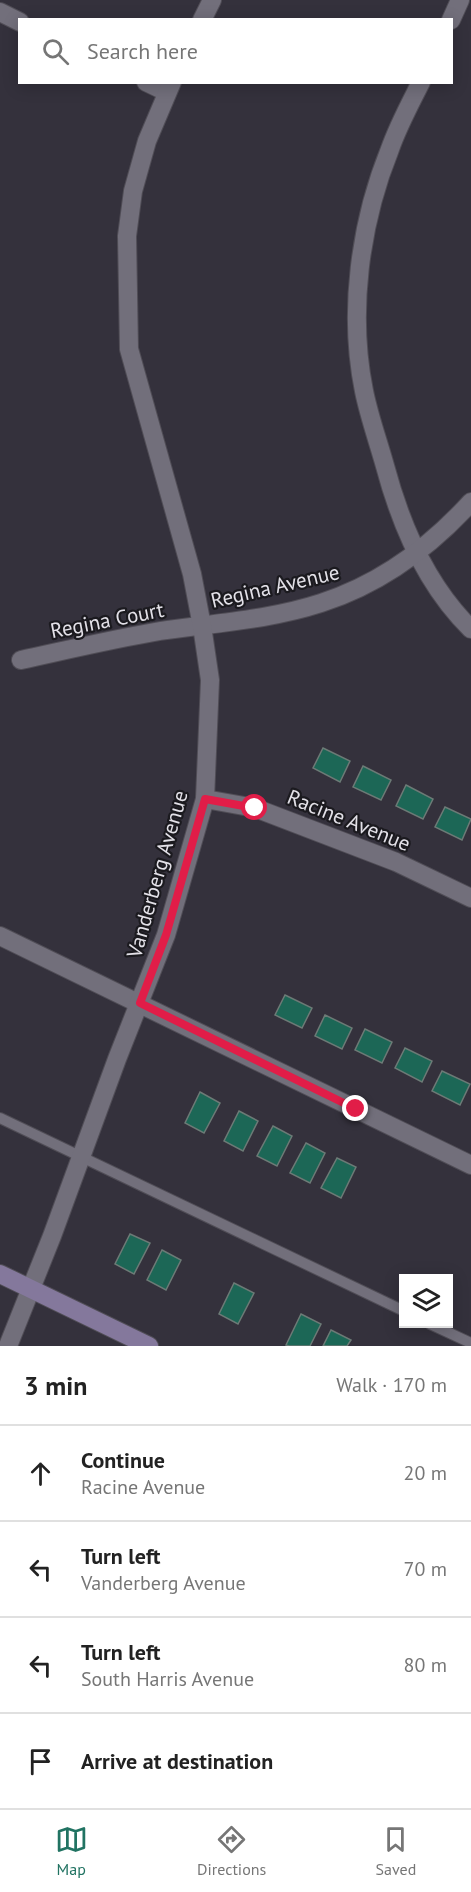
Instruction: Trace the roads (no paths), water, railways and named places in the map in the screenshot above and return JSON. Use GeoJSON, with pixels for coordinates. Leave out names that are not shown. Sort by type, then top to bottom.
{"type":"FeatureCollection","features":[{"type":"Feature","properties":{"kind":"street"},"geometry":{"type":"LineString","coordinates":[[203,18],[212,0]]}},
{"type":"Feature","properties":{"kind":"street"},"geometry":{"type":"LineString","coordinates":[[452,18],[460,0]]}},
{"type":"Feature","properties":{"kind":"street"},"geometry":{"type":"LineString","coordinates":[[0,12],[18,21]]}},
{"type":"Feature","properties":{"kind":"street"},"geometry":{"type":"LineString","coordinates":[[154,84],[170,88]]}},
{"type":"Feature","properties":{"kind":"street"},"geometry":{"type":"LineString","coordinates":[[420,84],[390,147],[375,190],[358,284],[357,333],[367,402],[396,509],[433,585],[453,612],[471,629]]}},
{"type":"Feature","properties":{"kind":"street","name":"Vanderberg Avenue"},"geometry":{"type":"LineString","coordinates":[[8,1346],[166,935],[205,799],[210,680],[202,626],[192,574],[129,349],[127,236],[130,214],[147,141],[170,88]]}},
{"type":"Feature","properties":{"kind":"street","name":"Regina Avenue"},"geometry":{"type":"LineString","coordinates":[[202,626],[275,614],[320,603],[354,591],[417,553],[448,527],[471,502]]}},
{"type":"Feature","properties":{"kind":"street","name":"Regina Court"},"geometry":{"type":"LineString","coordinates":[[21,660],[159,632],[202,626]]}},
{"type":"Feature","properties":{"kind":"street","name":"Racine Avenue"},"geometry":{"type":"LineString","coordinates":[[205,799],[255,808],[396,862],[471,898]]}},
{"type":"Feature","properties":{"kind":"street"},"geometry":{"type":"LineString","coordinates":[[0,936],[471,1165]]}},
{"type":"Feature","properties":{"kind":"street"},"geometry":{"type":"LineString","coordinates":[[0,1274],[149,1346]]}},
{"type":"Feature","properties":{"kind":"lane"},"geometry":{"type":"LineString","coordinates":[[0,1118],[399,1309]]}},
{"type":"Feature","properties":{"kind":"lane"},"geometry":{"type":"LineString","coordinates":[[440,1328],[471,1343]]}}]}
